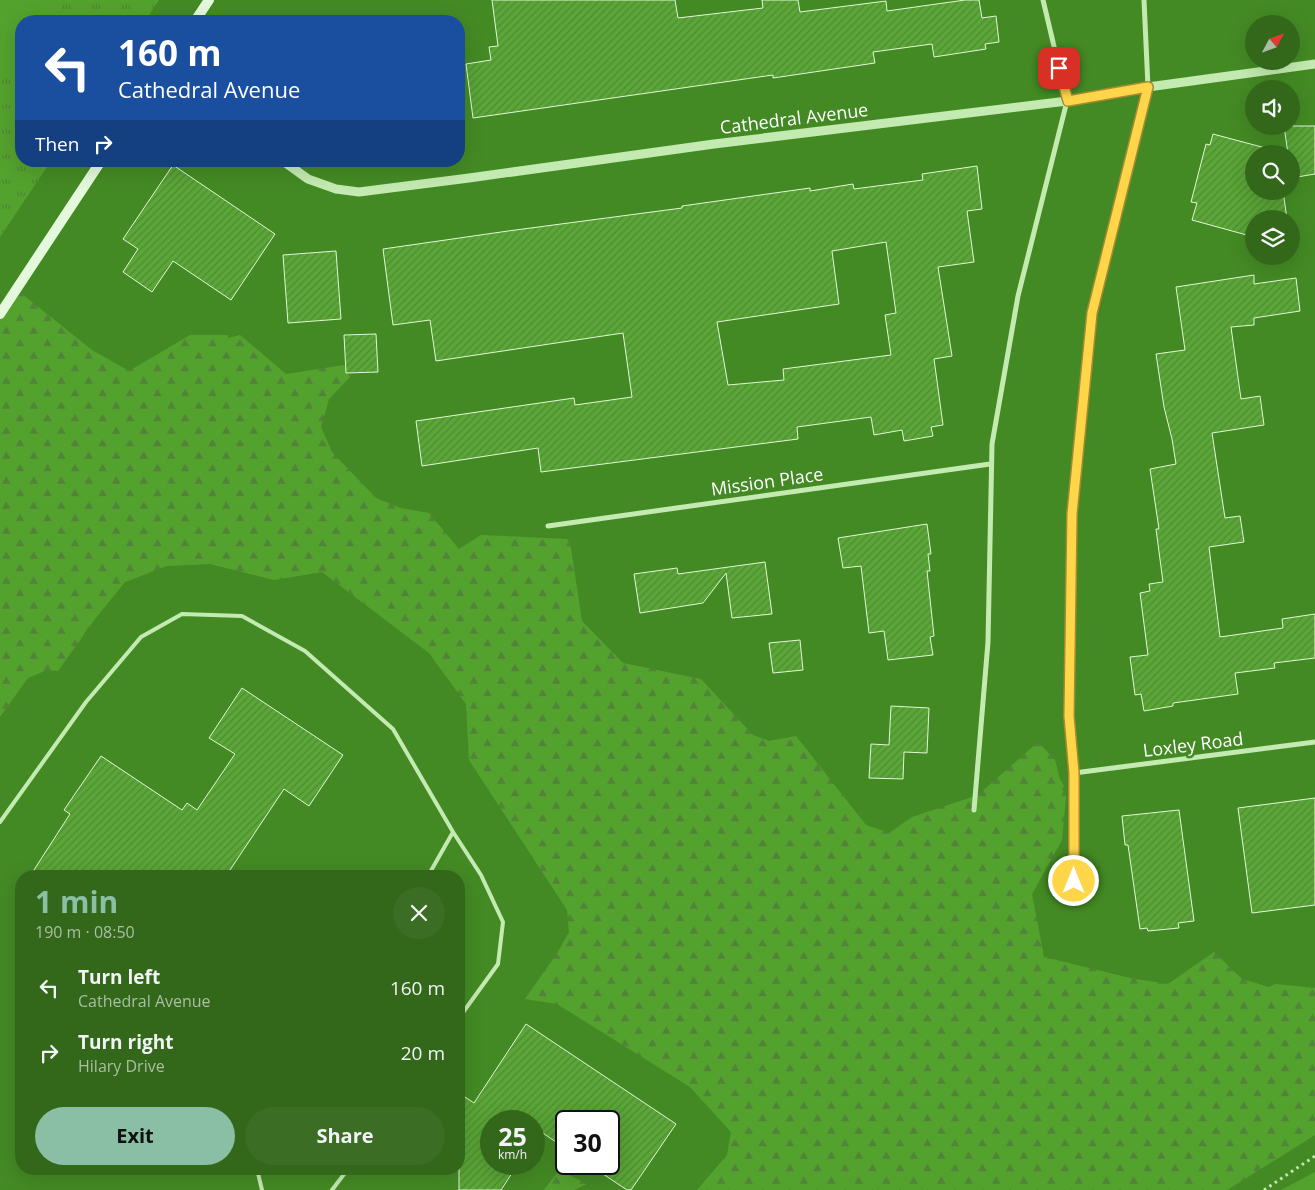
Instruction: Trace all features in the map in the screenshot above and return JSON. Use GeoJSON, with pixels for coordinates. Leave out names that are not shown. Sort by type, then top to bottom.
{"type":"FeatureCollection","features":[{"type":"Feature","properties":{"kind":"main road"},"geometry":{"type":"LineString","coordinates":[[199,15],[209,0]]}},
{"type":"Feature","properties":{"kind":"main road"},"geometry":{"type":"LineString","coordinates":[[0,314],[97,167]]}},
{"type":"Feature","properties":{"kind":"street"},"geometry":{"type":"LineString","coordinates":[[974,810],[988,642],[990,464],[992,444],[1018,296],[1068,101],[1043,0]]}},
{"type":"Feature","properties":{"kind":"street"},"geometry":{"type":"LineString","coordinates":[[1074,881],[1074,773],[1069,716],[1072,514],[1092,313],[1148,87],[1144,0]]}},
{"type":"Feature","properties":{"kind":"street","name":"Cathedral Avenue"},"geometry":{"type":"LineString","coordinates":[[291,167],[308,179],[336,188],[359,192],[724,143],[1068,101],[1148,87],[1315,64]]}},
{"type":"Feature","properties":{"kind":"street","name":"Mission Place"},"geometry":{"type":"LineString","coordinates":[[548,526],[990,464]]}},
{"type":"Feature","properties":{"kind":"street","name":"Loxley Road"},"geometry":{"type":"LineString","coordinates":[[1074,773],[1315,742]]}},
{"type":"Feature","properties":{"kind":"lane"},"geometry":{"type":"LineString","coordinates":[[0,822],[86,702],[141,638],[182,614],[242,616],[305,651],[393,729],[453,832],[481,875],[503,922],[498,964],[465,1010]]}},
{"type":"Feature","properties":{"kind":"lane"},"geometry":{"type":"LineString","coordinates":[[431,870],[453,832]]}},
{"type":"Feature","properties":{"kind":"lane"},"geometry":{"type":"LineString","coordinates":[[258,1175],[262,1190]]}},
{"type":"Feature","properties":{"kind":"lane"},"geometry":{"type":"LineString","coordinates":[[332,1190],[343,1175]]}},
{"type":"Feature","properties":{"kind":"path"},"geometry":{"type":"LineString","coordinates":[[1264,1190],[1315,1156]]}},
{"type":"Feature","properties":{"kind":"green space"},"geometry":{"type":"Polygon","coordinates":[[[0,0],[159,0],[149,15],[15,15],[15,167],[47,167],[0,237],[0,0]]]}},
{"type":"Feature","properties":{"kind":"green space"},"geometry":{"type":"Polygon","coordinates":[[[0,0],[52,0],[42,15],[15,15],[15,55],[0,78],[0,0]]]}},
{"type":"Feature","properties":{"kind":"green space"},"geometry":{"type":"Polygon","coordinates":[[[17,290],[92,350],[129,371],[190,335],[228,335],[228,338],[240,335],[286,374],[344,365],[350,377],[329,399],[321,427],[332,452],[376,498],[400,508],[429,513],[459,549],[481,535],[567,539],[570,542],[582,621],[623,663],[701,679],[753,735],[769,741],[796,736],[866,825],[889,833],[912,817],[978,795],[1038,742],[1055,760],[1064,786],[1062,789],[1066,796],[1062,840],[1032,894],[1044,957],[1130,978],[1168,984],[1214,952],[1242,979],[1269,987],[1275,984],[1315,988],[1315,1135],[1227,1190],[697,1190],[727,1155],[731,1132],[690,1087],[557,1004],[525,999],[558,952],[569,932],[567,910],[469,760],[466,704],[429,653],[322,572],[274,580],[210,564],[167,566],[125,582],[95,619],[58,671],[47,670],[28,678],[0,717],[0,317],[17,290]]]}},
{"type":"Feature","properties":{"kind":"green space"},"geometry":{"type":"Polygon","coordinates":[[[1315,1172],[1315,1190],[1281,1190],[1315,1172]]]}},
{"type":"Feature","properties":{"kind":"green space"},"geometry":{"type":"Polygon","coordinates":[[[555,1175],[569,1175],[587,1184],[574,1190],[544,1190],[555,1175]]]}},
{"type":"Feature","properties":{"kind":"building"},"geometry":{"type":"Polygon","coordinates":[[[492,0],[675,0],[678,18],[763,8],[762,0],[798,0],[800,12],[886,1],[887,11],[965,0],[979,0],[982,18],[996,16],[999,42],[985,44],[986,49],[934,57],[932,44],[873,52],[875,63],[773,78],[773,75],[473,118],[466,64],[491,60],[489,47],[498,46],[492,0]]]}},
{"type":"Feature","properties":{"kind":"building"},"geometry":{"type":"Polygon","coordinates":[[[1300,126],[1315,126],[1315,174],[1300,176],[1300,145],[1287,145],[1285,135],[1300,135],[1300,126]]]}},
{"type":"Feature","properties":{"kind":"building"},"geometry":{"type":"Polygon","coordinates":[[[1213,134],[1254,145],[1245,145],[1245,200],[1284,200],[1286,210],[1245,210],[1245,235],[1192,220],[1197,203],[1191,202],[1206,144],[1210,145],[1213,134]]]}},
{"type":"Feature","properties":{"kind":"building"},"geometry":{"type":"Polygon","coordinates":[[[977,166],[982,209],[967,211],[974,262],[938,267],[952,356],[934,359],[943,425],[931,427],[933,436],[904,441],[902,430],[874,435],[871,417],[797,427],[798,439],[541,472],[538,448],[422,466],[416,421],[574,398],[575,405],[632,397],[623,333],[436,361],[430,320],[393,325],[383,249],[682,208],[682,206],[810,188],[810,191],[853,184],[854,189],[923,180],[922,174],[977,166]],[[886,242],[832,251],[839,304],[717,322],[728,385],[784,380],[783,369],[891,355],[885,315],[896,313],[886,242]]]}},
{"type":"Feature","properties":{"kind":"building"},"geometry":{"type":"Polygon","coordinates":[[[172,167],[176,167],[275,234],[231,300],[173,261],[152,292],[123,272],[138,249],[123,239],[172,167]]]}},
{"type":"Feature","properties":{"kind":"building"},"geometry":{"type":"Polygon","coordinates":[[[336,251],[341,319],[288,323],[283,255],[336,251]]]}},
{"type":"Feature","properties":{"kind":"building"},"geometry":{"type":"Polygon","coordinates":[[[1254,275],[1254,284],[1296,278],[1300,311],[1254,318],[1254,325],[1231,327],[1241,399],[1260,396],[1264,425],[1212,433],[1225,518],[1240,516],[1244,542],[1209,547],[1220,637],[1283,628],[1282,619],[1315,614],[1315,658],[1274,663],[1275,668],[1235,673],[1238,694],[1173,703],[1173,706],[1144,711],[1141,694],[1135,695],[1130,657],[1148,655],[1140,593],[1150,591],[1149,584],[1163,582],[1156,529],[1159,529],[1150,469],[1176,464],[1164,407],[1156,354],[1185,350],[1176,287],[1254,275]]]}},
{"type":"Feature","properties":{"kind":"building"},"geometry":{"type":"Polygon","coordinates":[[[376,334],[378,372],[346,373],[344,335],[376,334]]]}},
{"type":"Feature","properties":{"kind":"building"},"geometry":{"type":"Polygon","coordinates":[[[927,524],[931,554],[928,554],[930,571],[927,571],[934,636],[930,637],[933,655],[888,660],[884,631],[869,633],[861,566],[843,568],[838,538],[927,524]]]}},
{"type":"Feature","properties":{"kind":"building"},"geometry":{"type":"Polygon","coordinates":[[[765,562],[772,614],[732,618],[726,573],[703,603],[640,613],[634,574],[677,568],[678,574],[765,562]]]}},
{"type":"Feature","properties":{"kind":"building"},"geometry":{"type":"Polygon","coordinates":[[[800,640],[803,670],[773,673],[769,643],[800,640]]]}},
{"type":"Feature","properties":{"kind":"building"},"geometry":{"type":"Polygon","coordinates":[[[242,688],[343,755],[309,806],[284,789],[230,870],[34,870],[70,814],[64,810],[101,756],[182,810],[187,803],[197,810],[235,754],[209,738],[242,688]]]}},
{"type":"Feature","properties":{"kind":"building"},"geometry":{"type":"Polygon","coordinates":[[[891,706],[929,708],[927,753],[904,752],[903,779],[869,778],[871,744],[889,745],[891,706]]]}},
{"type":"Feature","properties":{"kind":"building"},"geometry":{"type":"Polygon","coordinates":[[[1315,798],[1315,905],[1252,913],[1238,808],[1315,798]]]}},
{"type":"Feature","properties":{"kind":"building"},"geometry":{"type":"Polygon","coordinates":[[[1179,810],[1194,921],[1178,923],[1179,928],[1148,931],[1147,928],[1140,929],[1128,845],[1125,845],[1122,816],[1179,810]]]}},
{"type":"Feature","properties":{"kind":"building"},"geometry":{"type":"Polygon","coordinates":[[[526,1024],[676,1124],[631,1190],[627,1190],[604,1175],[620,1175],[620,1110],[555,1110],[555,1141],[545,1134],[545,1110],[480,1110],[480,1175],[511,1175],[501,1190],[459,1190],[459,1175],[465,1175],[465,1097],[474,1103],[526,1024]]]}},
{"type":"Feature","properties":{"kind":"route"},"geometry":{"type":"LineString","coordinates":[[1059,68],[1068,101],[1148,87],[1092,313],[1072,514],[1069,716],[1074,773],[1074,881]]}}]}
